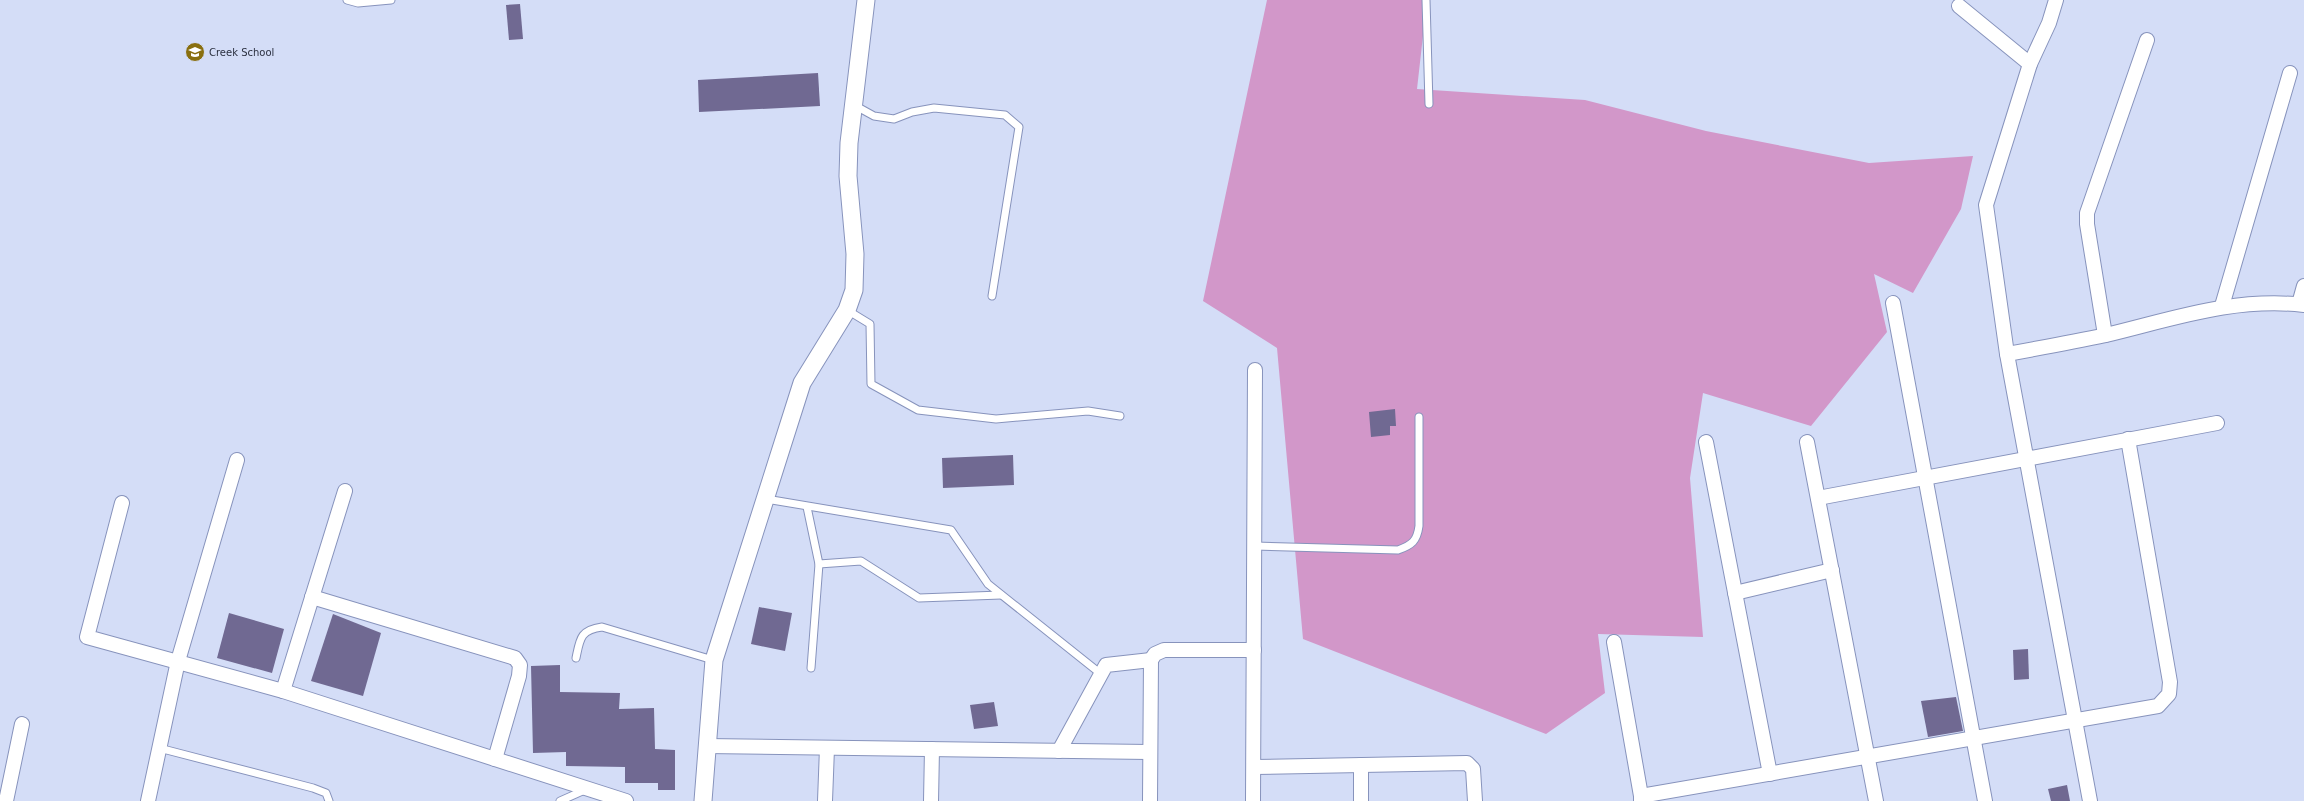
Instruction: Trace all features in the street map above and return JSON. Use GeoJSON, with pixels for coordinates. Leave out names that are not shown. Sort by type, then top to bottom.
{"type":"FeatureCollection","features":[{"type":"Feature","properties":{"kind":"street"},"geometry":{"type":"LineString","coordinates":[[703,801],[706,746],[714,660],[802,383],[847,310],[854,290],[855,273],[848,176],[849,143],[866,0]]}},
{"type":"Feature","properties":{"kind":"street"},"geometry":{"type":"LineString","coordinates":[[2056,0],[2049,23],[2030,64],[1986,205],[2007,354],[2090,801]]}},
{"type":"Feature","properties":{"kind":"street"},"geometry":{"type":"LineString","coordinates":[[1959,6],[2030,64]]}},
{"type":"Feature","properties":{"kind":"street"},"geometry":{"type":"LineString","coordinates":[[2105,335],[2087,224],[2087,213],[2147,40]]}},
{"type":"Feature","properties":{"kind":"street"},"geometry":{"type":"LineString","coordinates":[[2222,306],[2290,73]]}},
{"type":"Feature","properties":{"kind":"street"},"geometry":{"type":"LineString","coordinates":[[2007,354],[2105,335],[2222,306],[2256,303],[2302,304],[2304,286]]}},
{"type":"Feature","properties":{"kind":"street"},"geometry":{"type":"LineString","coordinates":[[1893,303],[1985,801]]}},
{"type":"Feature","properties":{"kind":"street"},"geometry":{"type":"LineString","coordinates":[[1253,801],[1255,370]]}},
{"type":"Feature","properties":{"kind":"street"},"geometry":{"type":"LineString","coordinates":[[1818,498],[2217,423]]}},
{"type":"Feature","properties":{"kind":"street"},"geometry":{"type":"LineString","coordinates":[[1614,642],[1641,798],[1867,756],[2158,706],[2169,694],[2170,682],[2128,440]]}},
{"type":"Feature","properties":{"kind":"street"},"geometry":{"type":"LineString","coordinates":[[1706,442],[1770,774]]}},
{"type":"Feature","properties":{"kind":"street"},"geometry":{"type":"LineString","coordinates":[[1807,442],[1876,801]]}},
{"type":"Feature","properties":{"kind":"street"},"geometry":{"type":"LineString","coordinates":[[148,801],[178,661],[236,460]]}},
{"type":"Feature","properties":{"kind":"street"},"geometry":{"type":"LineString","coordinates":[[283,691],[345,490]]}},
{"type":"Feature","properties":{"kind":"street"},"geometry":{"type":"LineString","coordinates":[[122,504],[87,637],[283,691],[495,759],[580,795],[626,801]]}},
{"type":"Feature","properties":{"kind":"street"},"geometry":{"type":"LineString","coordinates":[[1735,593],[1832,570]]}},
{"type":"Feature","properties":{"kind":"street"},"geometry":{"type":"LineString","coordinates":[[312,597],[515,658],[520,665],[519,676],[495,759]]}},
{"type":"Feature","properties":{"kind":"street"},"geometry":{"type":"LineString","coordinates":[[1150,801],[1149,752],[1151,660],[1155,654],[1164,650],[1254,650]]}},
{"type":"Feature","properties":{"kind":"street"},"geometry":{"type":"LineString","coordinates":[[1059,751],[1106,665],[1151,660]]}},
{"type":"Feature","properties":{"kind":"street"},"geometry":{"type":"LineString","coordinates":[[6,801],[22,724]]}},
{"type":"Feature","properties":{"kind":"street"},"geometry":{"type":"LineString","coordinates":[[706,746],[1149,752]]}},
{"type":"Feature","properties":{"kind":"street"},"geometry":{"type":"LineString","coordinates":[[825,801],[827,748]]}},
{"type":"Feature","properties":{"kind":"street"},"geometry":{"type":"LineString","coordinates":[[931,801],[932,750]]}},
{"type":"Feature","properties":{"kind":"street"},"geometry":{"type":"LineString","coordinates":[[1254,767],[1467,763],[1473,769],[1475,801]]}},
{"type":"Feature","properties":{"kind":"street"},"geometry":{"type":"LineString","coordinates":[[1361,764],[1362,801]]}},
{"type":"Feature","properties":{"kind":"lane"},"geometry":{"type":"LineString","coordinates":[[347,0],[358,4],[391,0]]}},
{"type":"Feature","properties":{"kind":"lane"},"geometry":{"type":"LineString","coordinates":[[1426,0],[1429,104]]}},
{"type":"Feature","properties":{"kind":"lane"},"geometry":{"type":"LineString","coordinates":[[854,105],[874,116],[894,119],[912,112],[934,108],[1005,115],[1019,127],[992,296]]}},
{"type":"Feature","properties":{"kind":"lane"},"geometry":{"type":"LineString","coordinates":[[847,310],[870,324],[871,384],[918,410],[996,419],[1088,411],[1120,416]]}},
{"type":"Feature","properties":{"kind":"lane"},"geometry":{"type":"LineString","coordinates":[[1255,546],[1398,550],[1410,546],[1417,537],[1419,526],[1419,417]]}},
{"type":"Feature","properties":{"kind":"lane"},"geometry":{"type":"LineString","coordinates":[[764,499],[950,530],[988,584],[1101,674]]}},
{"type":"Feature","properties":{"kind":"lane"},"geometry":{"type":"LineString","coordinates":[[806,506],[819,564],[811,668]]}},
{"type":"Feature","properties":{"kind":"lane"},"geometry":{"type":"LineString","coordinates":[[819,564],[861,562],[919,598],[1001,595]]}},
{"type":"Feature","properties":{"kind":"lane"},"geometry":{"type":"LineString","coordinates":[[576,658],[580,637],[590,628],[602,627],[714,660]]}},
{"type":"Feature","properties":{"kind":"lane"},"geometry":{"type":"LineString","coordinates":[[159,748],[313,788],[326,793],[329,801]]}},
{"type":"Feature","properties":{"kind":"lane"},"geometry":{"type":"LineString","coordinates":[[560,801],[580,795]]}},
{"type":"Feature","properties":{"kind":"shaded area"},"geometry":{"type":"Polygon","coordinates":[[[1267,0],[1427,0],[1417,89],[1585,100],[1706,131],[1869,163],[1973,156],[1961,209],[1913,293],[1874,274],[1887,332],[1811,426],[1703,393],[1690,478],[1703,637],[1598,634],[1605,693],[1546,734],[1303,639],[1277,348],[1203,301],[1267,0]]]}},
{"type":"Feature","properties":{"kind":"building"},"geometry":{"type":"Polygon","coordinates":[[[520,4],[523,39],[509,40],[506,5],[520,4]]]}},
{"type":"Feature","properties":{"kind":"building"},"geometry":{"type":"Polygon","coordinates":[[[818,73],[820,106],[699,112],[698,80],[818,73]]]}},
{"type":"Feature","properties":{"kind":"building"},"geometry":{"type":"Polygon","coordinates":[[[1395,409],[1396,426],[1390,426],[1390,435],[1371,437],[1369,412],[1395,409]]]}},
{"type":"Feature","properties":{"kind":"building"},"geometry":{"type":"Polygon","coordinates":[[[1013,455],[1014,485],[943,488],[942,458],[1013,455]]]}},
{"type":"Feature","properties":{"kind":"building"},"geometry":{"type":"Polygon","coordinates":[[[759,607],[792,613],[785,651],[751,644],[759,607]]]}},
{"type":"Feature","properties":{"kind":"building"},"geometry":{"type":"Polygon","coordinates":[[[229,613],[284,629],[272,673],[217,658],[229,613]]]}},
{"type":"Feature","properties":{"kind":"building"},"geometry":{"type":"Polygon","coordinates":[[[333,614],[381,633],[363,696],[311,681],[333,614]]]}},
{"type":"Feature","properties":{"kind":"building"},"geometry":{"type":"Polygon","coordinates":[[[2028,649],[2029,679],[2014,680],[2013,650],[2028,649]]]}},
{"type":"Feature","properties":{"kind":"building"},"geometry":{"type":"Polygon","coordinates":[[[560,665],[560,692],[620,693],[619,709],[654,708],[655,749],[675,750],[675,790],[658,790],[658,783],[625,783],[625,767],[566,766],[566,752],[533,753],[531,666],[560,665]]]}},
{"type":"Feature","properties":{"kind":"building"},"geometry":{"type":"Polygon","coordinates":[[[1956,697],[1963,731],[1928,737],[1921,701],[1956,697]]]}},
{"type":"Feature","properties":{"kind":"building"},"geometry":{"type":"Polygon","coordinates":[[[994,702],[998,726],[974,729],[970,705],[994,702]]]}},
{"type":"Feature","properties":{"kind":"building"},"geometry":{"type":"Polygon","coordinates":[[[2067,785],[2070,801],[2051,801],[2048,789],[2067,785]]]}},
{"type":"Feature","properties":{"kind":"place","name":"Creek School"},"geometry":{"type":"Point","coordinates":[195,52]}}]}
